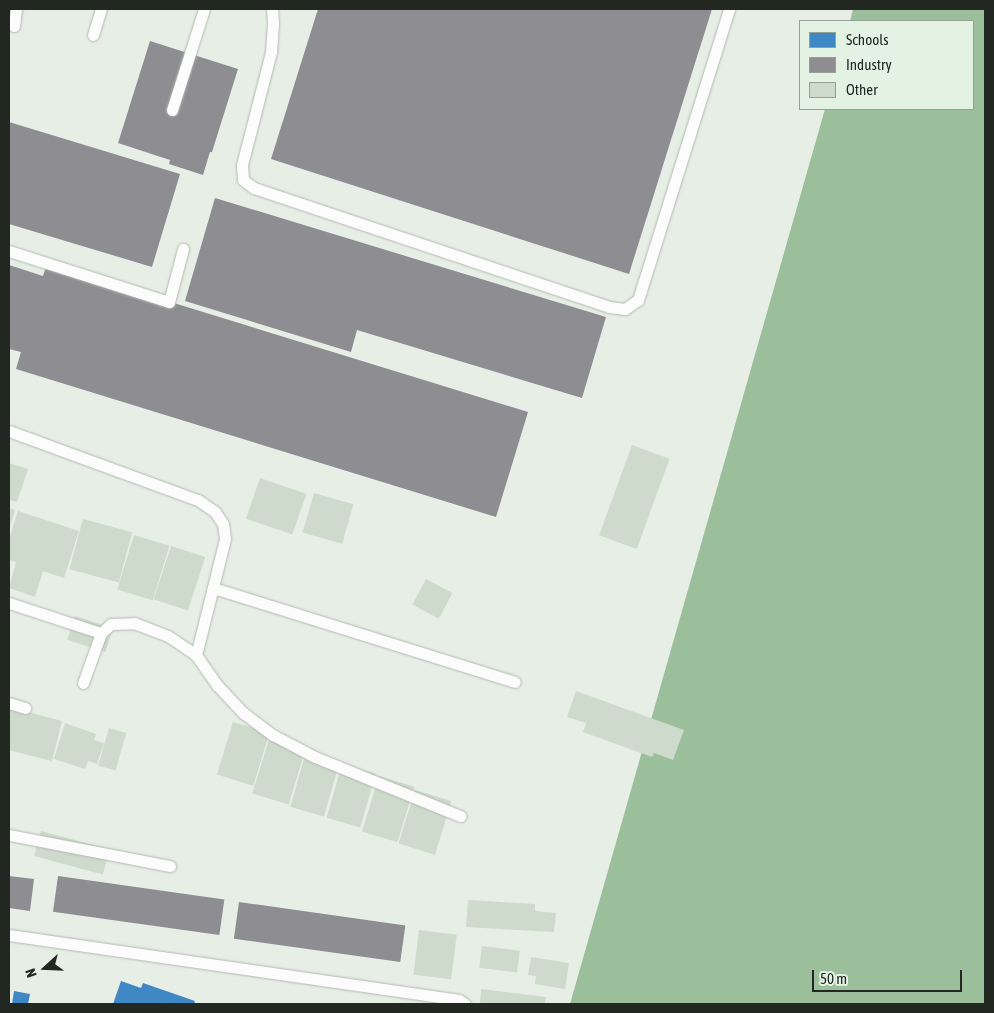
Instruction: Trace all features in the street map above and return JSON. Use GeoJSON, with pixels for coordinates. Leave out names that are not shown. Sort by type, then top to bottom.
{"type":"FeatureCollection","features":[{"type":"Feature","properties":{"kind":"lane"},"geometry":{"type":"LineString","coordinates":[[14,26],[16,9]]}},
{"type":"Feature","properties":{"kind":"lane"},"geometry":{"type":"LineString","coordinates":[[93,35],[101,9]]}},
{"type":"Feature","properties":{"kind":"lane"},"geometry":{"type":"LineString","coordinates":[[172,110],[204,9]]}},
{"type":"Feature","properties":{"kind":"lane"},"geometry":{"type":"LineString","coordinates":[[272,9],[271,52],[242,165],[243,180],[254,188],[609,308],[626,309],[638,300],[729,9]]}},
{"type":"Feature","properties":{"kind":"lane"},"geometry":{"type":"LineString","coordinates":[[9,251],[169,302],[183,249]]}},
{"type":"Feature","properties":{"kind":"lane"},"geometry":{"type":"LineString","coordinates":[[9,431],[198,500],[215,512],[223,524],[225,539],[196,655]]}},
{"type":"Feature","properties":{"kind":"lane"},"geometry":{"type":"LineString","coordinates":[[213,588],[516,682]]}},
{"type":"Feature","properties":{"kind":"lane"},"geometry":{"type":"LineString","coordinates":[[9,603],[100,633]]}},
{"type":"Feature","properties":{"kind":"lane"},"geometry":{"type":"LineString","coordinates":[[83,683],[100,633],[111,624],[134,623],[168,636],[196,655],[217,685],[242,712],[273,735],[315,757],[460,816]]}},
{"type":"Feature","properties":{"kind":"lane"},"geometry":{"type":"LineString","coordinates":[[9,703],[25,708]]}},
{"type":"Feature","properties":{"kind":"lane"},"geometry":{"type":"LineString","coordinates":[[9,834],[170,866]]}},
{"type":"Feature","properties":{"kind":"lane"},"geometry":{"type":"LineString","coordinates":[[9,935],[459,1000],[465,1004]]}},
{"type":"Feature","properties":{"kind":"shaded area"},"geometry":{"type":"Polygon","coordinates":[[[853,9],[985,9],[985,1004],[570,1004],[825,110],[974,110],[974,20],[850,20],[853,9]]]}},
{"type":"Feature","properties":{"kind":"building: Schools"},"geometry":{"type":"Polygon","coordinates":[[[121,981],[141,988],[143,983],[195,1001],[194,1004],[113,1004],[121,981]]]}},
{"type":"Feature","properties":{"kind":"building: Schools"},"geometry":{"type":"Polygon","coordinates":[[[14,991],[30,994],[28,1004],[12,1004],[14,991]]]}},
{"type":"Feature","properties":{"kind":"building: Industry"},"geometry":{"type":"Polygon","coordinates":[[[318,9],[712,9],[629,274],[271,159],[318,9]]]}},
{"type":"Feature","properties":{"kind":"building: Industry"},"geometry":{"type":"Polygon","coordinates":[[[150,41],[238,69],[203,175],[169,164],[170,160],[118,143],[150,41]]]}},
{"type":"Feature","properties":{"kind":"building: Industry"},"geometry":{"type":"Polygon","coordinates":[[[9,122],[180,174],[152,267],[9,224],[9,122]]]}},
{"type":"Feature","properties":{"kind":"building: Industry"},"geometry":{"type":"Polygon","coordinates":[[[215,198],[606,317],[582,398],[357,330],[351,352],[185,301],[215,198]]]}},
{"type":"Feature","properties":{"kind":"building: Industry"},"geometry":{"type":"Polygon","coordinates":[[[47,264],[528,412],[496,517],[16,369],[21,352],[9,349],[9,265],[43,276],[47,264]]]}},
{"type":"Feature","properties":{"kind":"building: Industry"},"geometry":{"type":"Polygon","coordinates":[[[9,876],[34,879],[30,911],[9,908],[9,876]]]}},
{"type":"Feature","properties":{"kind":"building: Industry"},"geometry":{"type":"Polygon","coordinates":[[[58,876],[224,899],[219,935],[53,912],[58,876]]]}},
{"type":"Feature","properties":{"kind":"building: Industry"},"geometry":{"type":"Polygon","coordinates":[[[239,902],[405,925],[400,962],[234,939],[239,902]]]}},
{"type":"Feature","properties":{"kind":"building: Other"},"geometry":{"type":"Polygon","coordinates":[[[632,445],[670,459],[637,549],[599,535],[632,445]]]}},
{"type":"Feature","properties":{"kind":"building: Other"},"geometry":{"type":"Polygon","coordinates":[[[9,463],[28,469],[17,502],[9,500],[9,463]]]}},
{"type":"Feature","properties":{"kind":"building: Other"},"geometry":{"type":"Polygon","coordinates":[[[260,478],[306,494],[292,535],[246,519],[260,478]]]}},
{"type":"Feature","properties":{"kind":"building: Other"},"geometry":{"type":"Polygon","coordinates":[[[314,493],[353,504],[342,544],[303,532],[314,493]]]}},
{"type":"Feature","properties":{"kind":"building: Other"},"geometry":{"type":"Polygon","coordinates":[[[9,508],[15,510],[9,529],[9,508]]]}},
{"type":"Feature","properties":{"kind":"building: Other"},"geometry":{"type":"Polygon","coordinates":[[[18,511],[79,531],[64,578],[43,571],[35,597],[9,588],[16,562],[9,560],[9,539],[18,511]]]}},
{"type":"Feature","properties":{"kind":"building: Other"},"geometry":{"type":"Polygon","coordinates":[[[83,519],[132,532],[119,582],[70,569],[83,519]]]}},
{"type":"Feature","properties":{"kind":"building: Other"},"geometry":{"type":"Polygon","coordinates":[[[134,535],[169,546],[153,600],[117,590],[134,535]]]}},
{"type":"Feature","properties":{"kind":"building: Other"},"geometry":{"type":"Polygon","coordinates":[[[171,546],[205,557],[188,610],[154,599],[171,546]]]}},
{"type":"Feature","properties":{"kind":"building: Other"},"geometry":{"type":"Polygon","coordinates":[[[426,579],[452,593],[439,619],[412,605],[426,579]]]}},
{"type":"Feature","properties":{"kind":"building: Other"},"geometry":{"type":"Polygon","coordinates":[[[75,616],[113,628],[105,652],[67,640],[75,616]]]}},
{"type":"Feature","properties":{"kind":"building: Other"},"geometry":{"type":"Polygon","coordinates":[[[576,691],[684,730],[673,760],[654,753],[652,757],[583,732],[586,723],[567,717],[576,691]]]}},
{"type":"Feature","properties":{"kind":"building: Other"},"geometry":{"type":"Polygon","coordinates":[[[9,707],[62,721],[52,761],[9,750],[9,707]]]}},
{"type":"Feature","properties":{"kind":"building: Other"},"geometry":{"type":"Polygon","coordinates":[[[233,722],[269,733],[253,786],[217,775],[233,722]]]}},
{"type":"Feature","properties":{"kind":"building: Other"},"geometry":{"type":"Polygon","coordinates":[[[65,723],[96,734],[94,740],[104,743],[97,764],[88,761],[85,769],[54,759],[65,723]]]}},
{"type":"Feature","properties":{"kind":"building: Other"},"geometry":{"type":"Polygon","coordinates":[[[109,728],[126,733],[116,770],[98,765],[109,728]]]}},
{"type":"Feature","properties":{"kind":"building: Other"},"geometry":{"type":"Polygon","coordinates":[[[269,739],[305,750],[289,805],[252,794],[269,739]]]}},
{"type":"Feature","properties":{"kind":"building: Other"},"geometry":{"type":"Polygon","coordinates":[[[306,752],[340,762],[324,816],[290,807],[306,752]]]}},
{"type":"Feature","properties":{"kind":"building: Other"},"geometry":{"type":"Polygon","coordinates":[[[342,764],[376,774],[360,827],[327,818],[342,764]]]}},
{"type":"Feature","properties":{"kind":"building: Other"},"geometry":{"type":"Polygon","coordinates":[[[379,776],[414,787],[397,842],[362,831],[379,776]]]}},
{"type":"Feature","properties":{"kind":"building: Other"},"geometry":{"type":"Polygon","coordinates":[[[415,790],[451,801],[435,855],[399,844],[415,790]]]}},
{"type":"Feature","properties":{"kind":"building: Other"},"geometry":{"type":"Polygon","coordinates":[[[41,831],[110,849],[103,874],[34,856],[41,831]]]}},
{"type":"Feature","properties":{"kind":"building: Other"},"geometry":{"type":"Polygon","coordinates":[[[468,900],[535,904],[535,911],[556,913],[554,932],[466,927],[468,900]]]}},
{"type":"Feature","properties":{"kind":"building: Other"},"geometry":{"type":"Polygon","coordinates":[[[419,930],[457,935],[451,979],[414,975],[419,930]]]}},
{"type":"Feature","properties":{"kind":"building: Other"},"geometry":{"type":"Polygon","coordinates":[[[482,946],[520,951],[517,972],[479,968],[482,946]]]}},
{"type":"Feature","properties":{"kind":"building: Other"},"geometry":{"type":"Polygon","coordinates":[[[531,957],[569,963],[565,989],[535,984],[536,976],[528,975],[531,957]]]}},
{"type":"Feature","properties":{"kind":"building: Other"},"geometry":{"type":"Polygon","coordinates":[[[481,989],[546,997],[545,1004],[480,1004],[481,989]]]}}]}
